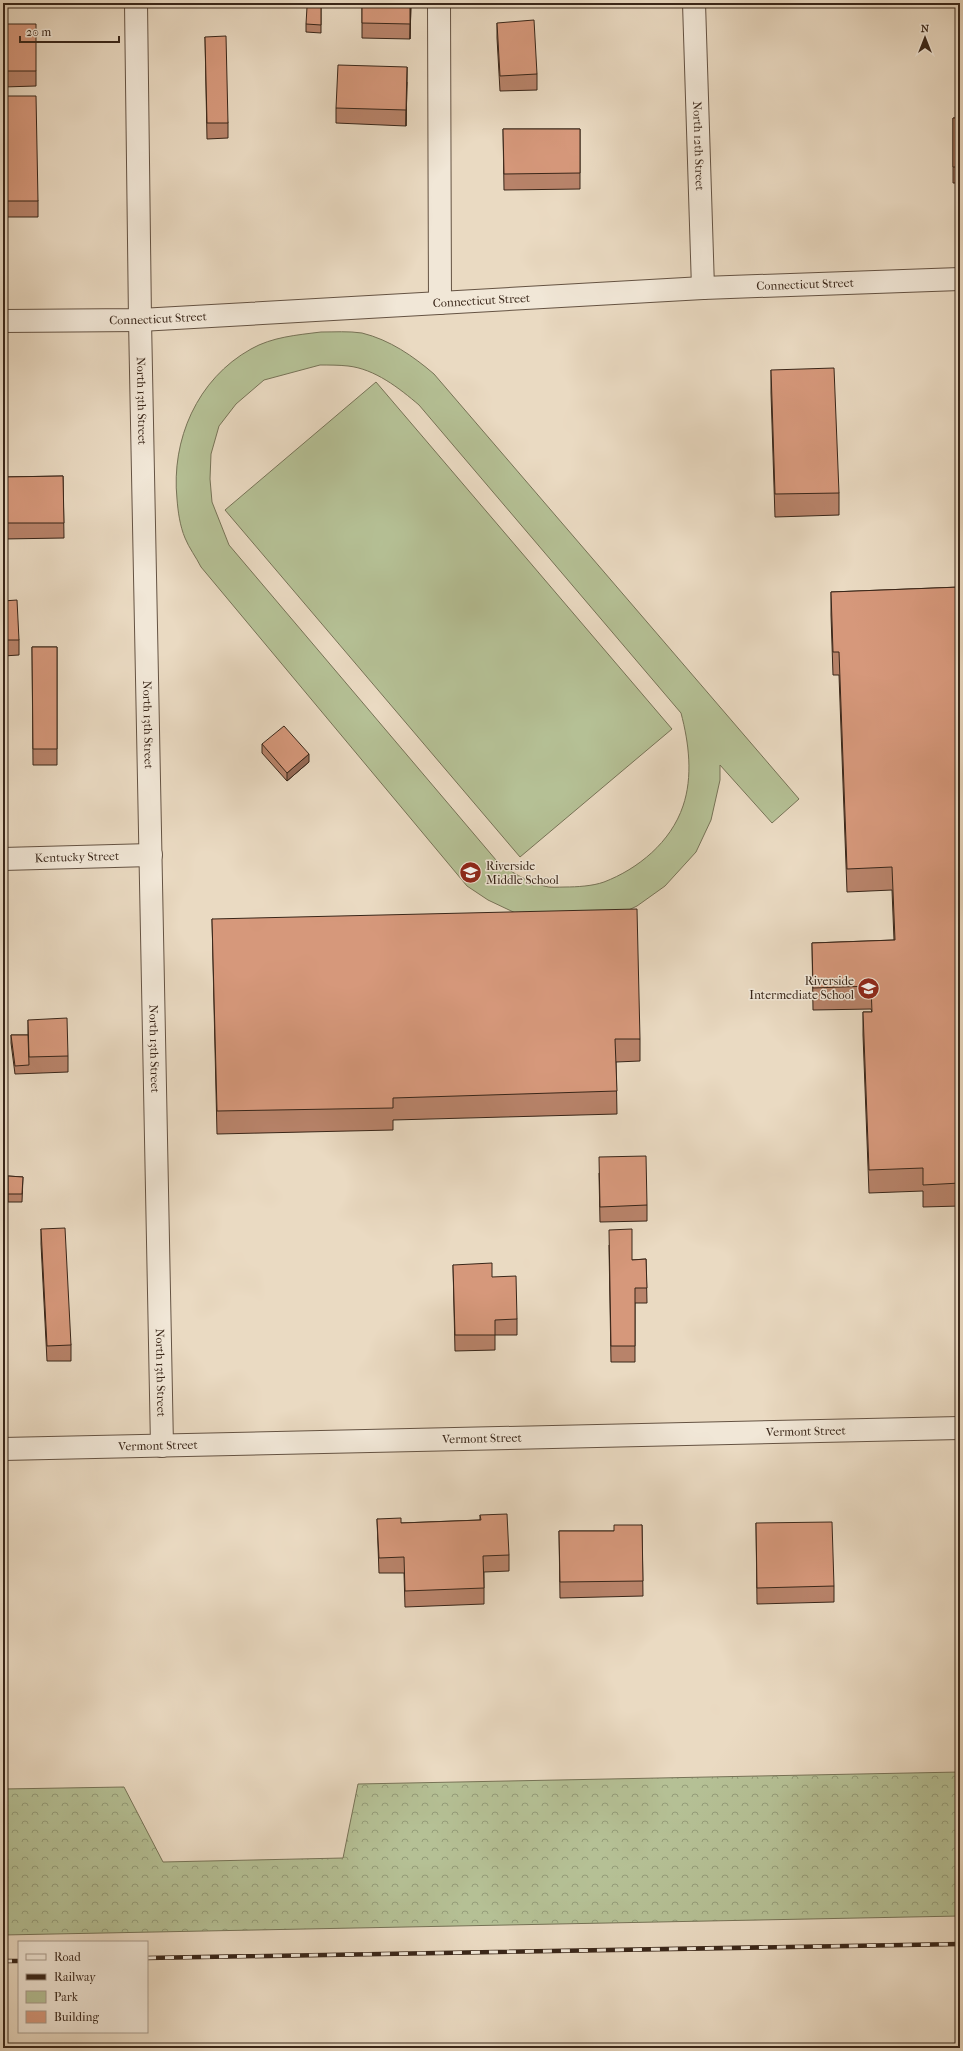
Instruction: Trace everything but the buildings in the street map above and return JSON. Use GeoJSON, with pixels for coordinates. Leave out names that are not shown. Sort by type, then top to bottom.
{"type":"FeatureCollection","features":[{"type":"Feature","properties":{"kind":"street","name":"North 13th Street"},"geometry":{"type":"LineString","coordinates":[[136,3],[140,320],[162,1446]]}},
{"type":"Feature","properties":{"kind":"street"},"geometry":{"type":"LineString","coordinates":[[439,3],[440,303]]}},
{"type":"Feature","properties":{"kind":"street","name":"North 12th Street"},"geometry":{"type":"LineString","coordinates":[[694,3],[703,288]]}},
{"type":"Feature","properties":{"kind":"street","name":"Connecticut Street"},"geometry":{"type":"LineString","coordinates":[[3,321],[140,320],[703,288],[960,279]]}},
{"type":"Feature","properties":{"kind":"street","name":"Kentucky Street"},"geometry":{"type":"LineString","coordinates":[[3,859],[151,855]]}},
{"type":"Feature","properties":{"kind":"street","name":"Vermont Street"},"geometry":{"type":"LineString","coordinates":[[3,1450],[960,1428]]}},
{"type":"Feature","properties":{"kind":"green space"},"geometry":{"type":"Polygon","coordinates":[[[321,332],[352,332],[372,336],[401,349],[434,374],[799,799],[772,823],[720,765],[720,780],[711,820],[696,852],[665,886],[637,906],[612,918],[526,918],[488,900],[467,886],[201,567],[187,542],[182,529],[177,499],[176,477],[178,455],[192,413],[202,394],[216,377],[232,362],[251,349],[276,339],[321,332]],[[320,365],[264,380],[236,404],[219,426],[211,454],[210,479],[212,502],[229,545],[496,860],[525,879],[546,887],[595,884],[604,882],[629,870],[652,853],[662,842],[678,819],[683,806],[688,783],[689,760],[681,713],[419,405],[386,380],[368,371],[348,366],[320,365]]]}},
{"type":"Feature","properties":{"kind":"green space"},"geometry":{"type":"Polygon","coordinates":[[[376,382],[672,729],[520,857],[225,510],[376,382]]]}},
{"type":"Feature","properties":{"kind":"green space"},"geometry":{"type":"Polygon","coordinates":[[[960,1772],[960,1916],[3,1935],[3,1789],[124,1787],[163,1862],[343,1858],[358,1784],[960,1772]]]}},
{"type":"Feature","properties":{"kind":"railway"},"geometry":{"type":"LineString","coordinates":[[148,1958],[960,1944]]}},
{"type":"Feature","properties":{"kind":"railway"},"geometry":{"type":"LineString","coordinates":[[3,1961],[18,1961]]}},
{"type":"Feature","properties":{"kind":"place","name":"Riverside Middle School"},"geometry":{"type":"Point","coordinates":[470,873]}},
{"type":"Feature","properties":{"kind":"place","name":"Riverside Intermediate School"},"geometry":{"type":"Point","coordinates":[869,988]}}]}
